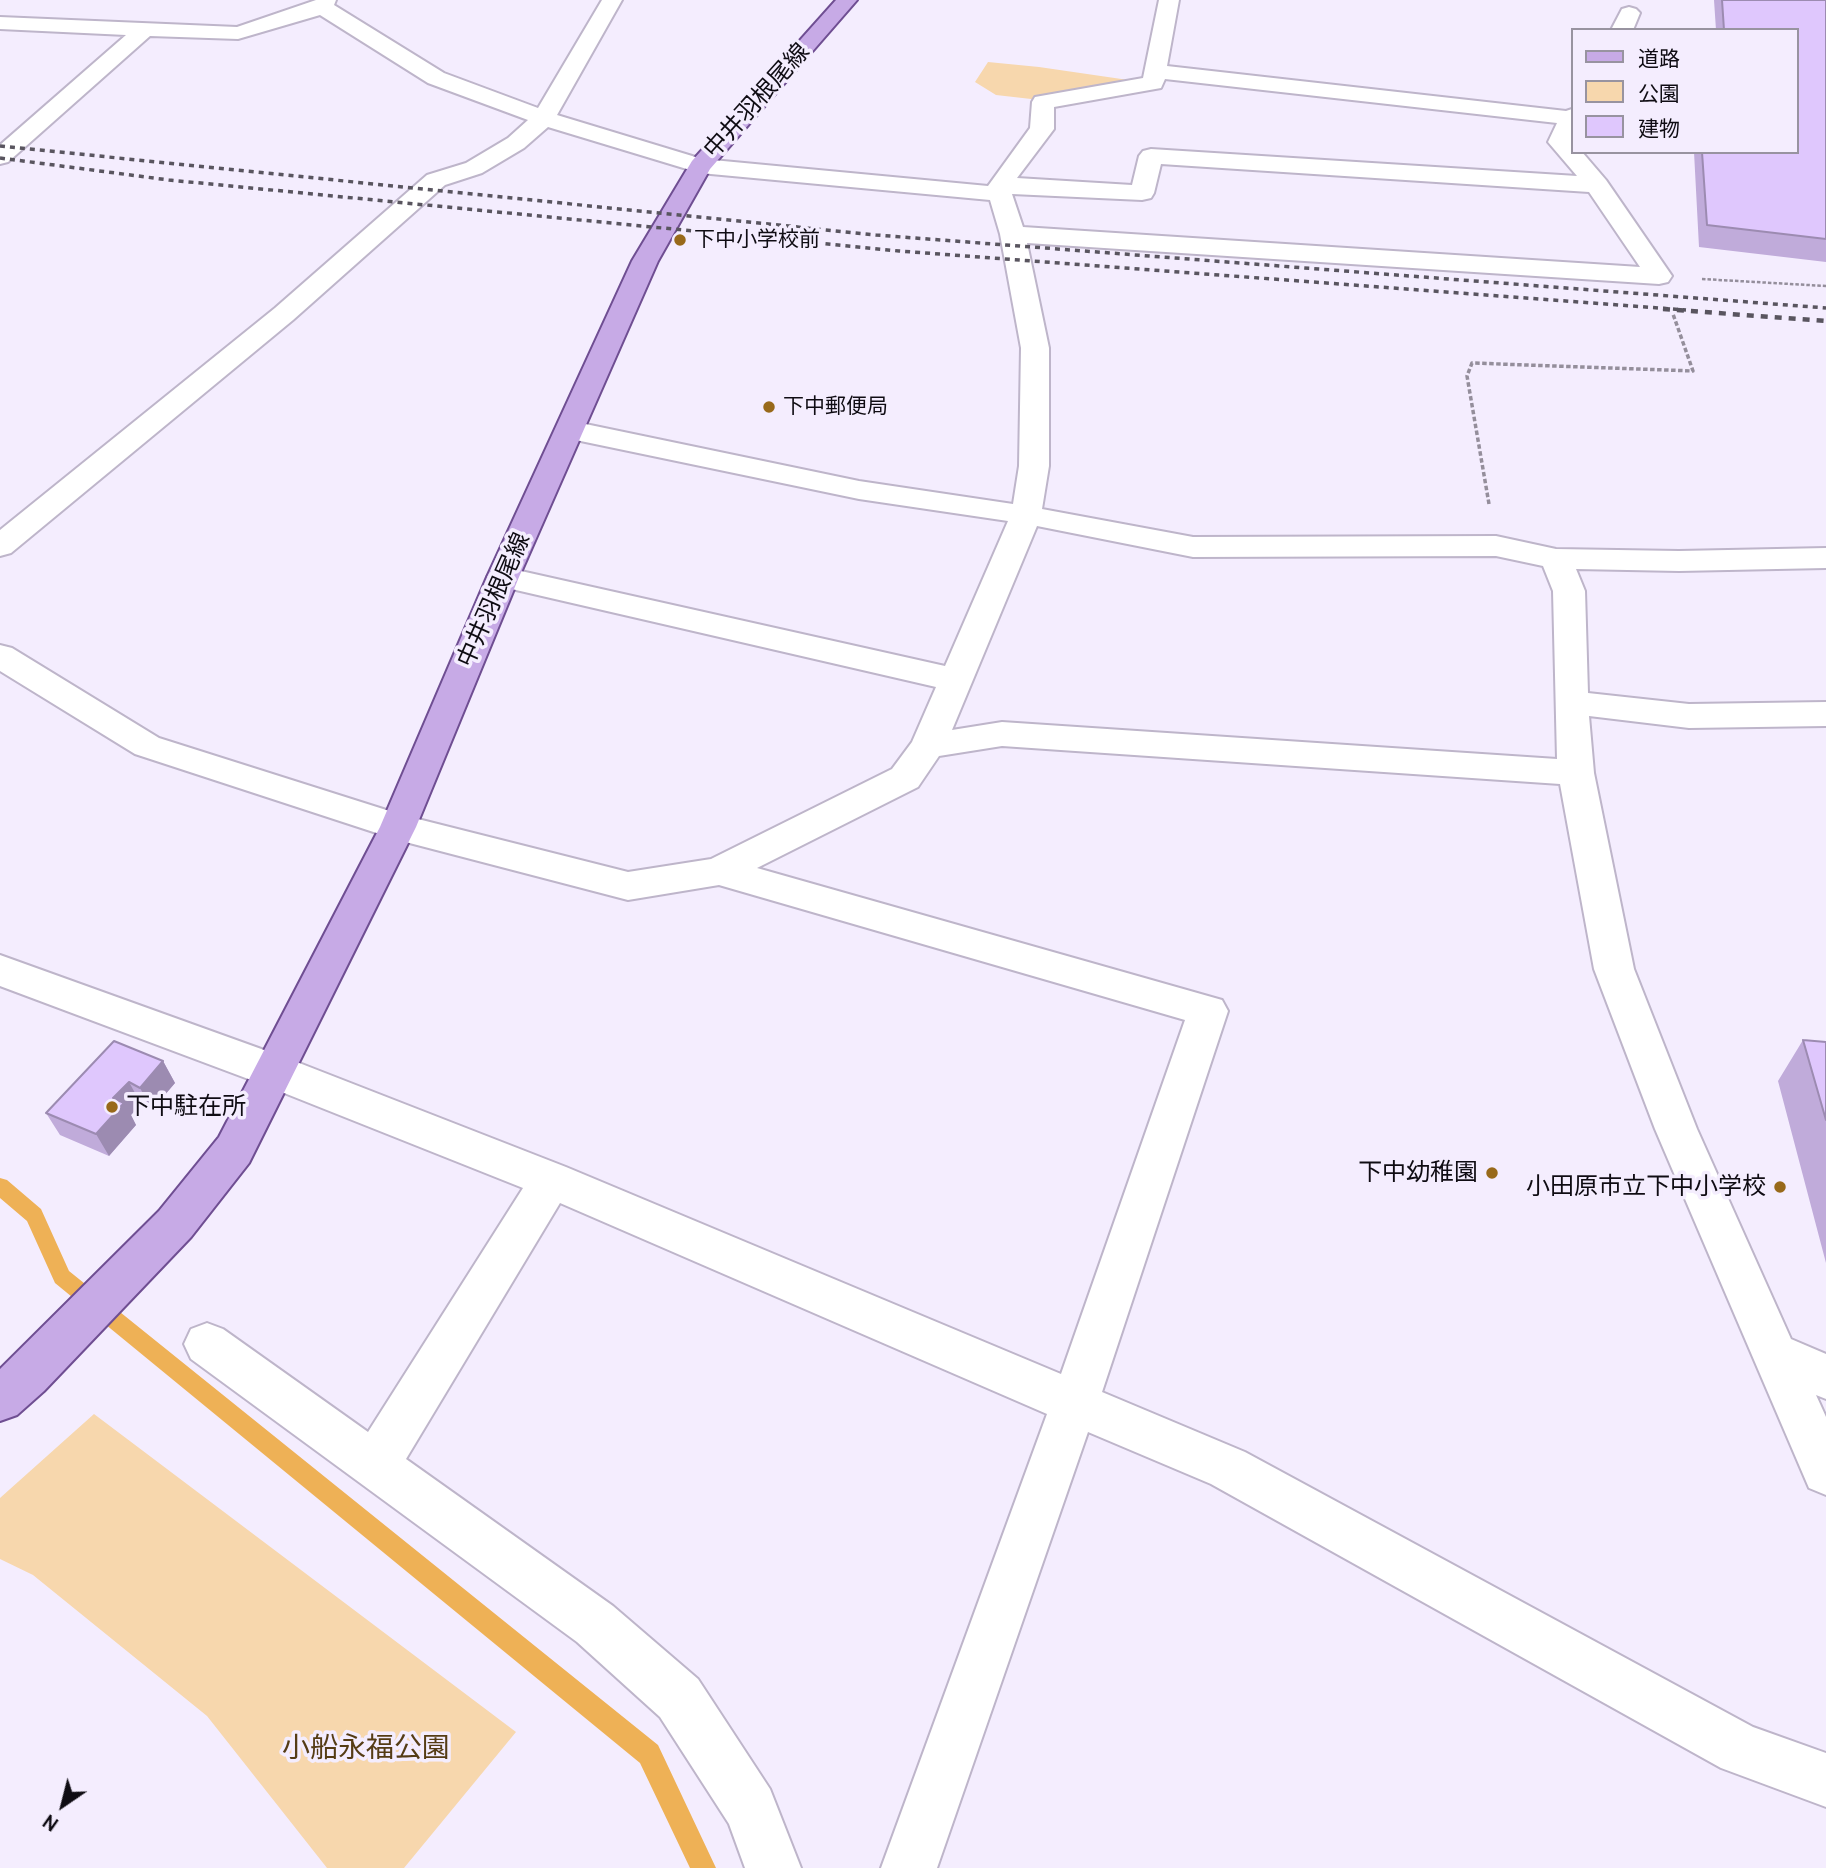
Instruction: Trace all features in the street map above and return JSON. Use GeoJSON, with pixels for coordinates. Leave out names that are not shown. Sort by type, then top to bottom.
{"type":"FeatureCollection","features":[{"type":"Feature","properties":{"kind":"main road","name":"中井羽根尾線"},"geometry":{"type":"LineString","coordinates":[[13,1387],[175,1224],[234,1150],[398,827],[503,577],[645,261],[700,166],[848,0]]}},
{"type":"Feature","properties":{"kind":"street"},"geometry":{"type":"LineString","coordinates":[[0,546],[284,314],[436,180],[474,168],[516,143],[544,118],[612,0]]}},
{"type":"Feature","properties":{"kind":"street"},"geometry":{"type":"LineString","coordinates":[[1000,189],[1042,129],[1043,102],[1153,83],[1169,0]]}},
{"type":"Feature","properties":{"kind":"street"},"geometry":{"type":"LineString","coordinates":[[0,23],[238,33],[324,4],[436,78],[544,118],[700,166],[1000,189],[1142,193],[1151,156],[1597,185]]}},
{"type":"Feature","properties":{"kind":"street"},"geometry":{"type":"LineString","coordinates":[[0,157],[146,28]]}},
{"type":"Feature","properties":{"kind":"street"},"geometry":{"type":"LineString","coordinates":[[1157,71],[1570,117]]}},
{"type":"Feature","properties":{"kind":"street"},"geometry":{"type":"LineString","coordinates":[[1570,119],[1560,142],[1570,154]]}},
{"type":"Feature","properties":{"kind":"street"},"geometry":{"type":"LineString","coordinates":[[1570,154],[1597,185],[1659,276]]}},
{"type":"Feature","properties":{"kind":"street"},"geometry":{"type":"LineString","coordinates":[[0,656],[147,746],[398,827],[628,886],[719,871],[905,778],[928,746],[1026,515],[1034,466],[1035,348],[1013,234],[1000,189]]}},
{"type":"Feature","properties":{"kind":"street"},"geometry":{"type":"LineString","coordinates":[[1013,234],[1659,276]]}},
{"type":"Feature","properties":{"kind":"street"},"geometry":{"type":"LineString","coordinates":[[571,430],[859,490],[1026,515],[1193,547],[1496,546],[1556,559],[1679,561],[1826,558]]}},
{"type":"Feature","properties":{"kind":"street"},"geometry":{"type":"LineString","coordinates":[[1556,559],[1569,591],[1571,703],[1576,773],[1614,969],[1676,1129],[1826,1472]]}},
{"type":"Feature","properties":{"kind":"street"},"geometry":{"type":"LineString","coordinates":[[503,577],[956,680]]}},
{"type":"Feature","properties":{"kind":"street"},"geometry":{"type":"LineString","coordinates":[[1571,703],[1689,716],[1826,714]]}},
{"type":"Feature","properties":{"kind":"street"},"geometry":{"type":"LineString","coordinates":[[928,746],[1002,734],[1576,773]]}},
{"type":"Feature","properties":{"kind":"street"},"geometry":{"type":"LineString","coordinates":[[719,871],[1208,1011],[1075,1402],[909,1868]]}},
{"type":"Feature","properties":{"kind":"street"},"geometry":{"type":"LineString","coordinates":[[0,970],[274,1071],[551,1180],[1228,1468],[1740,1749],[1826,1780]]}},
{"type":"Feature","properties":{"kind":"street"},"geometry":{"type":"LineString","coordinates":[[374,1467],[551,1180]]}},
{"type":"Feature","properties":{"kind":"street"},"geometry":{"type":"LineString","coordinates":[[207,1344],[595,1624],[679,1698],[751,1808],[773,1868]]}},
{"type":"Feature","properties":{"kind":"street"},"geometry":{"type":"LineString","coordinates":[[1775,1354],[1826,1377]]}},
{"type":"Feature","properties":{"kind":"path"},"geometry":{"type":"LineString","coordinates":[[1496,546],[1467,376],[1472,363],[1693,371],[1659,276],[1826,286]]}},
{"type":"Feature","properties":{"kind":"green space"},"geometry":{"type":"Polygon","coordinates":[[[988,62],[1142,82],[1040,100],[996,95],[975,82],[988,62]]]}},
{"type":"Feature","properties":{"kind":"green space","name":"小船永福公園"},"geometry":{"type":"Polygon","coordinates":[[[94,1414],[516,1732],[404,1868],[327,1868],[207,1716],[33,1575],[0,1559],[0,1498],[94,1414]]]}},
{"type":"Feature","properties":{"kind":"building"},"geometry":{"type":"Polygon","coordinates":[[[1722,0],[1826,0],[1826,239],[1707,225],[1702,154],[1798,154],[1798,28],[1724,28],[1722,0]]]}},
{"type":"Feature","properties":{"kind":"building"},"geometry":{"type":"Polygon","coordinates":[[[1803,1040],[1826,1042],[1826,1120],[1803,1040]]]}},
{"type":"Feature","properties":{"kind":"building"},"geometry":{"type":"Polygon","coordinates":[[[114,1041],[163,1061],[140,1088],[129,1082],[113,1098],[124,1103],[96,1134],[46,1113],[114,1041]]]}},
{"type":"Feature","properties":{"kind":"waterway"},"geometry":{"type":"LineString","coordinates":[[0,1186],[34,1215],[62,1277],[649,1754],[703,1868]]}},
{"type":"Feature","properties":{"kind":"railway"},"geometry":{"type":"LineString","coordinates":[[0,146],[876,235],[1826,308]]}},
{"type":"Feature","properties":{"kind":"railway"},"geometry":{"type":"LineString","coordinates":[[0,158],[169,180],[899,251],[1686,310]]}},
{"type":"Feature","properties":{"kind":"railway"},"geometry":{"type":"LineString","coordinates":[[1663,309],[1826,321]]}},
{"type":"Feature","properties":{"kind":"place","name":"下中小学校前"},"geometry":{"type":"Point","coordinates":[680,240]}},
{"type":"Feature","properties":{"kind":"place","name":"下中郵便局"},"geometry":{"type":"Point","coordinates":[769,407]}},
{"type":"Feature","properties":{"kind":"place","name":"下中駐在所"},"geometry":{"type":"Point","coordinates":[112,1107]}},
{"type":"Feature","properties":{"kind":"place","name":"下中幼稚園"},"geometry":{"type":"Point","coordinates":[1492,1173]}},
{"type":"Feature","properties":{"kind":"place","name":"小田原市立下中小学校"},"geometry":{"type":"Point","coordinates":[1780,1187]}}]}
